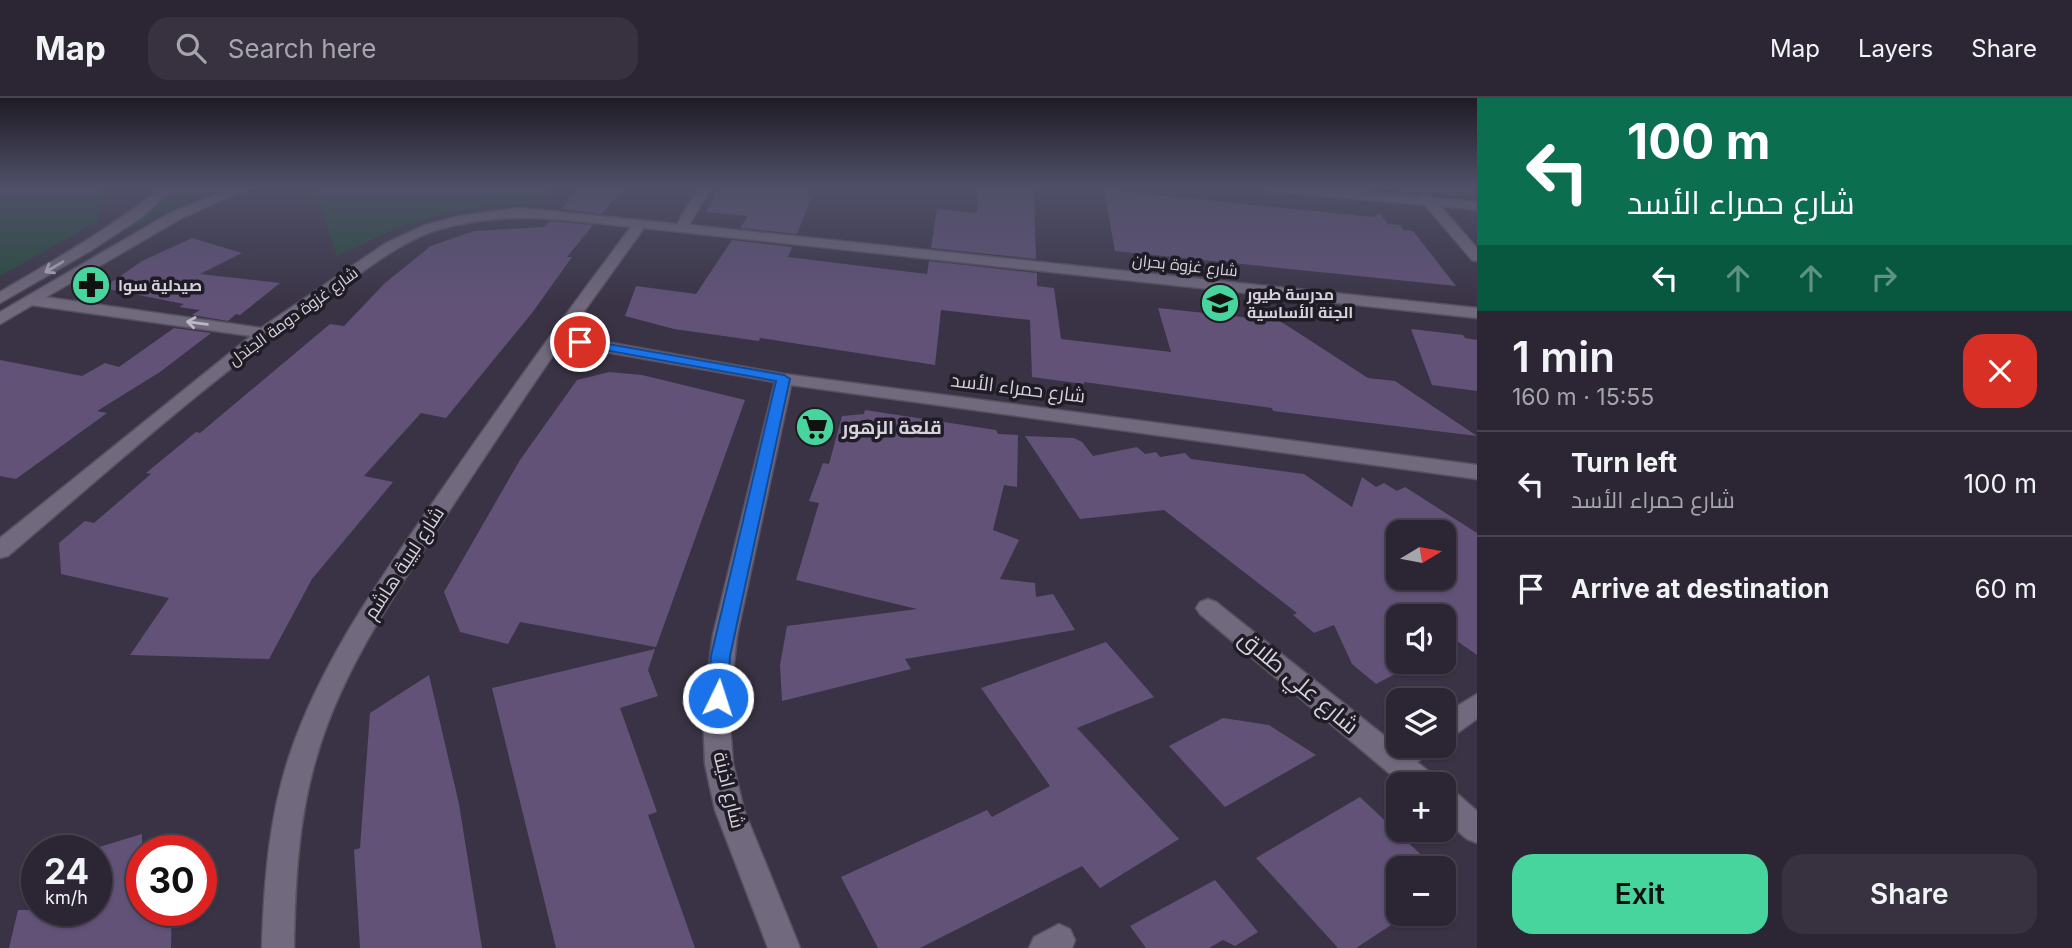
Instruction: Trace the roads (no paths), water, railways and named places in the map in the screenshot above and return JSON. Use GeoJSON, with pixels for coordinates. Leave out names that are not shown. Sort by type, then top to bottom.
{"type":"FeatureCollection","features":[{"type":"Feature","properties":{"kind":"street"},"geometry":{"type":"LineString","coordinates":[[0,298],[118,227]]}},
{"type":"Feature","properties":{"kind":"street"},"geometry":{"type":"LineString","coordinates":[[0,319],[157,227]]}},
{"type":"Feature","properties":{"kind":"street","name":"شارع غزوة دومة الجندل"},"geometry":{"type":"LineString","coordinates":[[0,550],[264,333],[391,246],[435,227]]}},
{"type":"Feature","properties":{"kind":"street","name":"شارع لبيبة هاشم"},"geometry":{"type":"LineString","coordinates":[[278,948],[279,887],[287,818],[317,719],[372,609],[555,338],[638,227]]}},
{"type":"Feature","properties":{"kind":"street","name":"شارع غزوة بحران"},"geometry":{"type":"LineString","coordinates":[[661,227],[1477,313]]}},
{"type":"Feature","properties":{"kind":"street"},"geometry":{"type":"LineString","coordinates":[[1450,227],[1477,257]]}},
{"type":"Feature","properties":{"kind":"street"},"geometry":{"type":"LineString","coordinates":[[31,300],[264,333]]}},
{"type":"Feature","properties":{"kind":"street","name":"شارع حمراء الأسد"},"geometry":{"type":"LineString","coordinates":[[555,338],[784,379],[1161,427],[1477,472]]}},
{"type":"Feature","properties":{"kind":"street","name":"شارع اذينة"},"geometry":{"type":"LineString","coordinates":[[784,379],[720,656],[716,718],[719,764],[731,810],[759,890],[784,948]]}},
{"type":"Feature","properties":{"kind":"street","name":"شارع علي طلاق"},"geometry":{"type":"LineString","coordinates":[[1209,608],[1408,772]]}},
{"type":"Feature","properties":{"kind":"street"},"geometry":{"type":"LineString","coordinates":[[1456,720],[1477,705]]}},
{"type":"Feature","properties":{"kind":"street"},"geometry":{"type":"LineString","coordinates":[[1395,761],[1400,758]]}},
{"type":"Feature","properties":{"kind":"street"},"geometry":{"type":"LineString","coordinates":[[1456,812],[1477,829]]}},
{"type":"Feature","properties":{"kind":"place","name":"صيدلية سوا"},"geometry":{"type":"Point","coordinates":[91,285]}},
{"type":"Feature","properties":{"kind":"place","name":"مدرسة طيور الجنة الأساسية"},"geometry":{"type":"Point","coordinates":[1220,303]}},
{"type":"Feature","properties":{"kind":"place","name":"قلعة الزهور"},"geometry":{"type":"Point","coordinates":[815,427]}}]}
